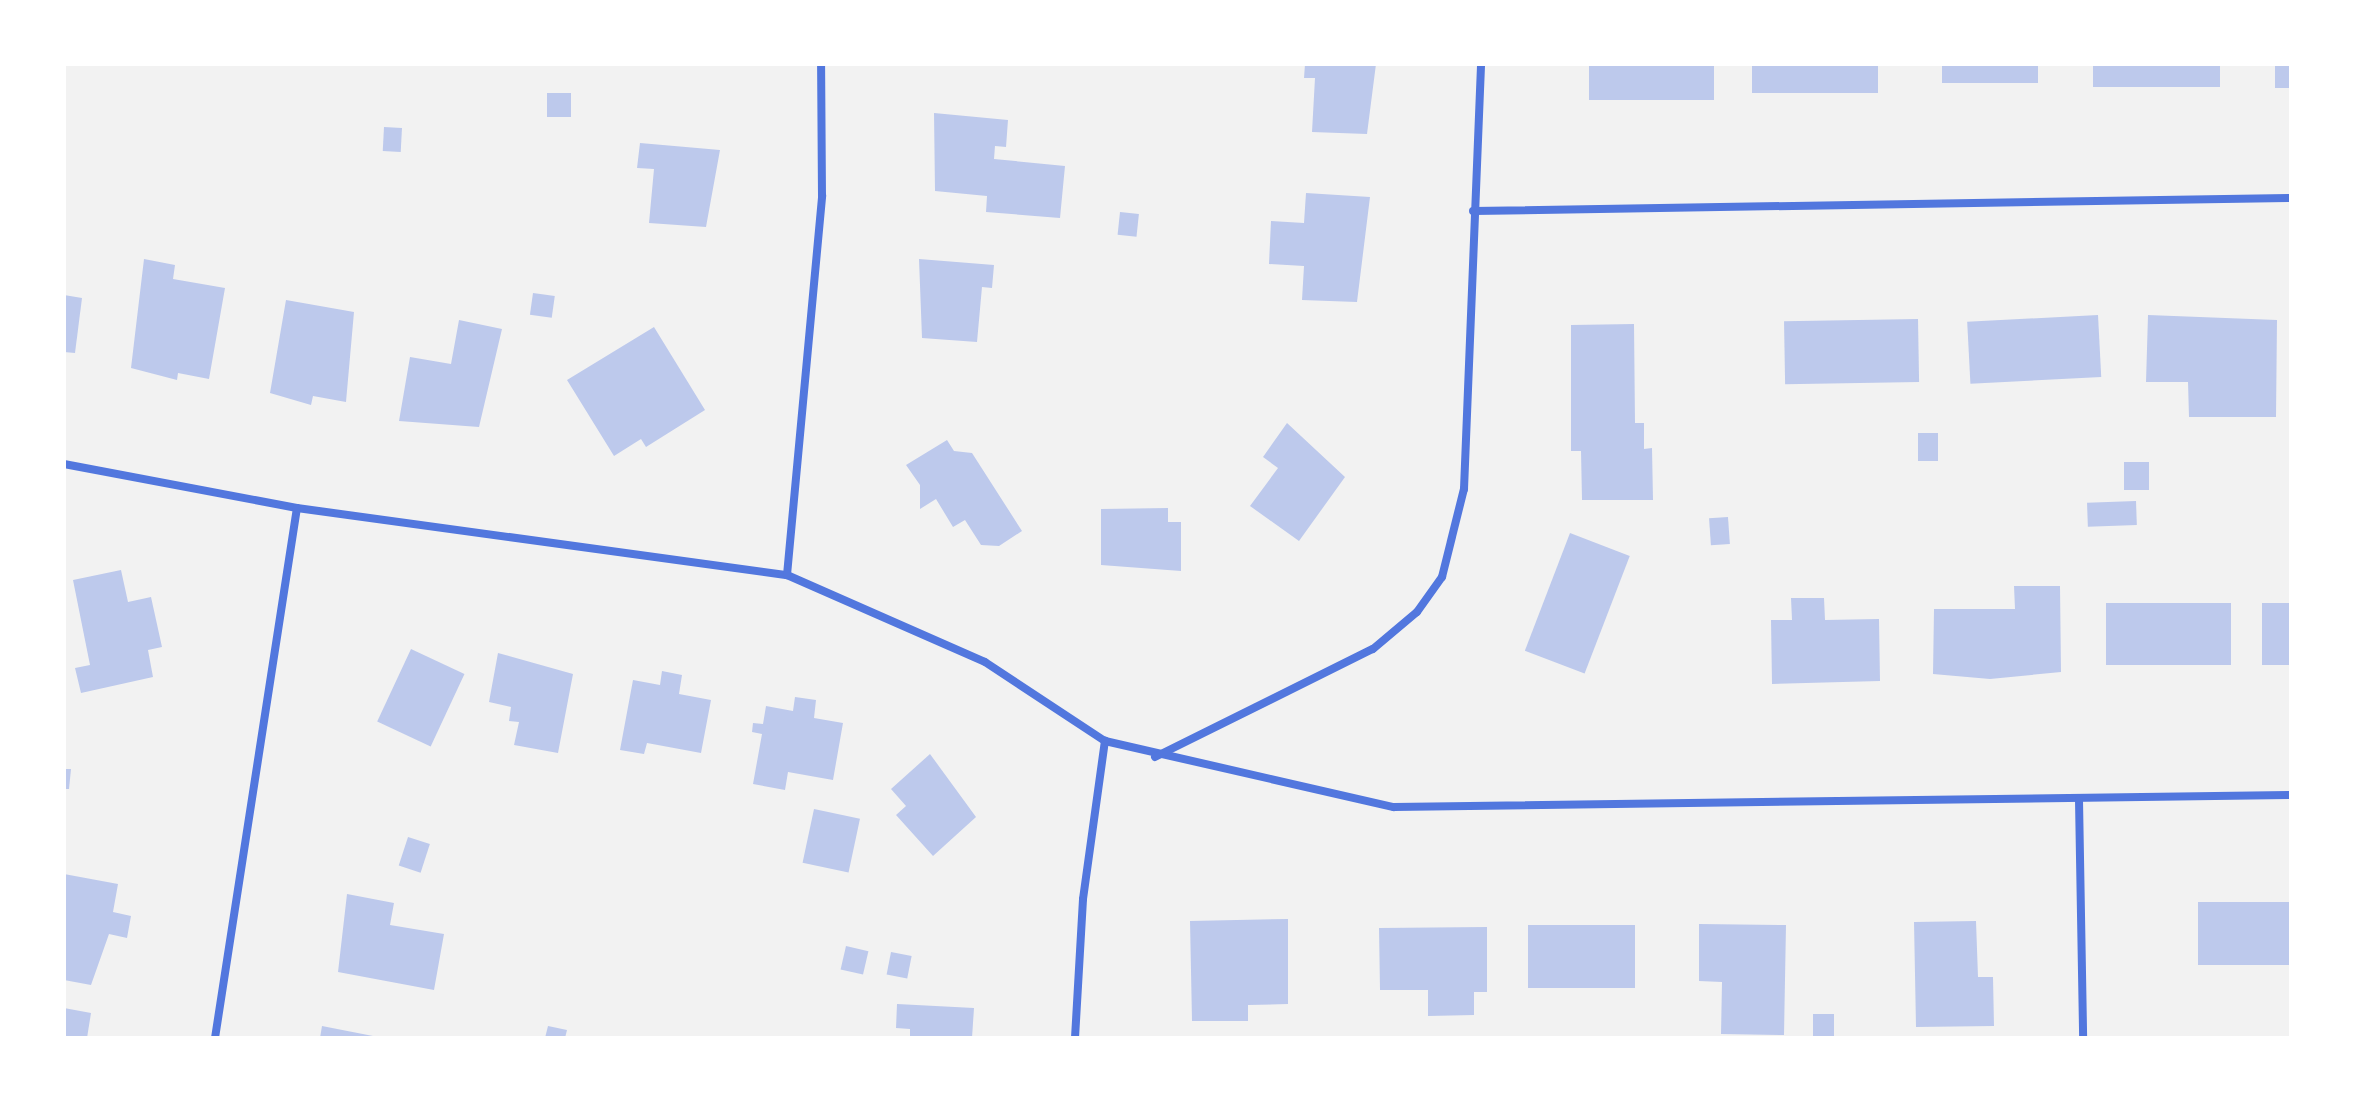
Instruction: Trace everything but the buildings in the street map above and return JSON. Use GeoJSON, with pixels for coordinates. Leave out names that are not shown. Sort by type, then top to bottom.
{"type":"FeatureCollection","features":[{"type":"Feature","properties":{"kind":"street"},"geometry":{"type":"LineString","coordinates":[[787,575],[822,196],[821,64]]}},
{"type":"Feature","properties":{"kind":"street"},"geometry":{"type":"LineString","coordinates":[[1154,757],[1373,649],[1417,612],[1442,577],[1464,489],[1481,64]]}},
{"type":"Feature","properties":{"kind":"street"},"geometry":{"type":"LineString","coordinates":[[1473,211],[2291,198]]}},
{"type":"Feature","properties":{"kind":"street"},"geometry":{"type":"LineString","coordinates":[[64,464],[297,508],[787,575],[985,662],[1105,741],[1154,757],[1394,807],[2291,795]]}},
{"type":"Feature","properties":{"kind":"street"},"geometry":{"type":"LineString","coordinates":[[215,1038],[297,508]]}},
{"type":"Feature","properties":{"kind":"street"},"geometry":{"type":"LineString","coordinates":[[1075,1038],[1083,899],[1105,741]]}},
{"type":"Feature","properties":{"kind":"street"},"geometry":{"type":"LineString","coordinates":[[2079,800],[2083,1038]]}}]}
